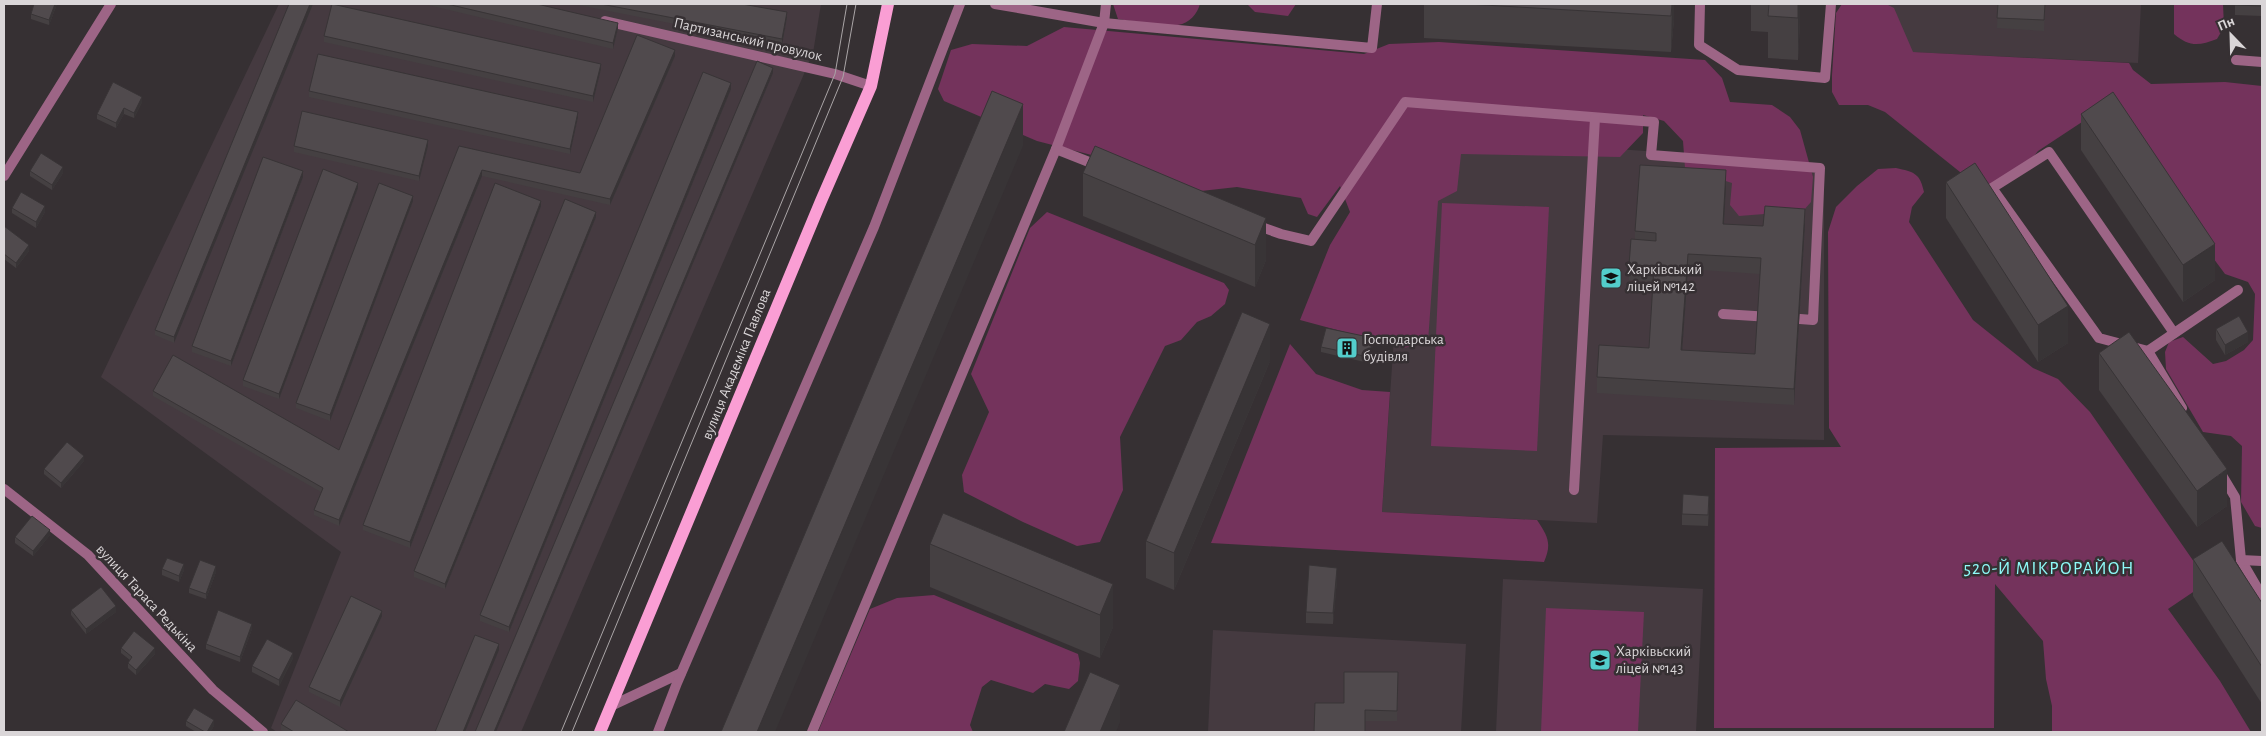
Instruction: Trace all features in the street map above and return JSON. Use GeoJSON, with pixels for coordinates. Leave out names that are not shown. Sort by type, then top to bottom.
{"type":"FeatureCollection","features":[{"type":"Feature","properties":{"kind":"main road","name":"вулиця Академіка Павлова"},"geometry":{"type":"LineString","coordinates":[[600,732],[821,200],[872,86],[888,4]]}},
{"type":"Feature","properties":{"kind":"street"},"geometry":{"type":"LineString","coordinates":[[4,176],[112,4]]}},
{"type":"Feature","properties":{"kind":"street"},"geometry":{"type":"LineString","coordinates":[[658,732],[874,227],[960,4]]}},
{"type":"Feature","properties":{"kind":"street"},"geometry":{"type":"LineString","coordinates":[[995,4],[1104,23],[1372,48],[1377,4]]}},
{"type":"Feature","properties":{"kind":"street"},"geometry":{"type":"LineString","coordinates":[[812,732],[945,419],[1056,149],[1104,23],[1106,4]]}},
{"type":"Feature","properties":{"kind":"street"},"geometry":{"type":"LineString","coordinates":[[1700,4],[1699,45],[1738,70],[1825,78],[1832,4]]}},
{"type":"Feature","properties":{"kind":"street","name":"Партизанський провулок"},"geometry":{"type":"LineString","coordinates":[[595,19],[826,72],[872,86]]}},
{"type":"Feature","properties":{"kind":"street"},"geometry":{"type":"LineString","coordinates":[[2236,60],[2262,62]]}},
{"type":"Feature","properties":{"kind":"street"},"geometry":{"type":"LineString","coordinates":[[1245,221],[1281,234],[1311,241],[1405,102],[1654,122],[1651,155],[1820,168],[1813,320],[1724,314]]}},
{"type":"Feature","properties":{"kind":"street"},"geometry":{"type":"LineString","coordinates":[[1574,490],[1595,118]]}},
{"type":"Feature","properties":{"kind":"street"},"geometry":{"type":"LineString","coordinates":[[1056,149],[1110,170]]}},
{"type":"Feature","properties":{"kind":"street"},"geometry":{"type":"LineString","coordinates":[[2174,334],[2049,152],[1992,188],[2099,338],[2148,351],[2186,416]]}},
{"type":"Feature","properties":{"kind":"street"},"geometry":{"type":"LineString","coordinates":[[2148,351],[2238,290]]}},
{"type":"Feature","properties":{"kind":"street"},"geometry":{"type":"LineString","coordinates":[[2216,464],[2235,497],[2241,560],[2262,596]]}},
{"type":"Feature","properties":{"kind":"street","name":"вулиця Тараса Редькіна"},"geometry":{"type":"LineString","coordinates":[[4,489],[88,555],[213,690],[263,732]]}},
{"type":"Feature","properties":{"kind":"street"},"geometry":{"type":"LineString","coordinates":[[2241,560],[2262,561]]}},
{"type":"Feature","properties":{"kind":"street"},"geometry":{"type":"LineString","coordinates":[[611,706],[682,673]]}},
{"type":"Feature","properties":{"kind":"shaded area"},"geometry":{"type":"Polygon","coordinates":[[[279,4],[821,4],[813,53],[521,732],[277,732],[271,728],[341,552],[101,377],[279,4]]]}},
{"type":"Feature","properties":{"kind":"shaded area"},"geometry":{"type":"Polygon","coordinates":[[[1113,4],[1200,4],[1195,15],[1189,20],[1182,24],[1173,25],[1149,24],[1118,19],[1113,4]]]}},
{"type":"Feature","properties":{"kind":"shaded area"},"geometry":{"type":"Polygon","coordinates":[[[1247,4],[1296,4],[1288,16],[1255,12],[1247,4]]]}},
{"type":"Feature","properties":{"kind":"shaded area"},"geometry":{"type":"Polygon","coordinates":[[[1842,4],[1886,4],[1894,8],[1913,52],[2129,63],[2133,70],[2151,84],[2225,82],[2262,86],[2262,528],[2255,526],[2241,502],[2242,446],[2231,436],[2203,432],[2166,369],[2165,352],[2169,342],[2183,337],[2213,364],[2226,361],[2244,350],[2253,340],[2255,294],[2248,282],[2225,274],[2205,247],[2082,122],[2038,151],[2030,161],[1985,192],[1885,112],[1868,105],[1839,105],[1832,92],[1832,75],[1836,13],[1842,4]]]}},
{"type":"Feature","properties":{"kind":"shaded area"},"geometry":{"type":"Polygon","coordinates":[[[1872,4],[2141,4],[2138,63],[1870,50],[1872,4]]]}},
{"type":"Feature","properties":{"kind":"shaded area"},"geometry":{"type":"Polygon","coordinates":[[[2174,4],[2223,4],[2224,27],[2217,39],[2194,44],[2174,34],[2174,4]]]}},
{"type":"Feature","properties":{"kind":"shaded area"},"geometry":{"type":"Polygon","coordinates":[[[1064,27],[1364,54],[1389,44],[1439,42],[1705,60],[1722,78],[1730,102],[1772,105],[1790,117],[1800,130],[1813,177],[1811,202],[1803,211],[1739,216],[1730,205],[1732,183],[1685,168],[1683,141],[1664,121],[1643,115],[1643,133],[1620,157],[1461,154],[1457,191],[1438,201],[1428,342],[1404,348],[1300,320],[1330,245],[1350,212],[1340,186],[1317,217],[1308,214],[1301,198],[1237,187],[1201,191],[1111,160],[1037,141],[944,101],[938,89],[951,50],[972,44],[1027,46],[1064,27]]]}},
{"type":"Feature","properties":{"kind":"shaded area","name":"Харківський ліцей №142"},"geometry":{"type":"Polygon","coordinates":[[[1408,134],[1824,164],[1824,440],[1603,435],[1597,523],[1382,512],[1408,134]]]}},
{"type":"Feature","properties":{"kind":"shaded area"},"geometry":{"type":"Polygon","coordinates":[[[1896,168],[1912,172],[1918,177],[1924,192],[1912,207],[1909,222],[1973,320],[2033,368],[2058,379],[2090,412],[2208,582],[2168,609],[2220,681],[2251,732],[2052,732],[2052,706],[2046,679],[2043,641],[1995,584],[1994,728],[1714,728],[1715,448],[1841,447],[1829,428],[1828,232],[1836,207],[1857,186],[1878,169],[1896,168]]]}},
{"type":"Feature","properties":{"kind":"shaded area"},"geometry":{"type":"Polygon","coordinates":[[[1442,203],[1549,207],[1537,451],[1431,446],[1442,203]]]}},
{"type":"Feature","properties":{"kind":"shaded area"},"geometry":{"type":"Polygon","coordinates":[[[1047,212],[1224,283],[1229,290],[1225,304],[1211,316],[1197,322],[1181,340],[1165,346],[1120,437],[1123,490],[1100,542],[1077,546],[1023,522],[964,492],[962,475],[989,412],[971,374],[1030,228],[1047,212]]]}},
{"type":"Feature","properties":{"kind":"shaded area"},"geometry":{"type":"Polygon","coordinates":[[[1290,344],[1316,374],[1362,390],[1390,392],[1382,512],[1537,520],[1548,540],[1548,550],[1544,562],[1211,543],[1290,344]]]}},
{"type":"Feature","properties":{"kind":"shaded area","name":"Харківьский ліцей №143"},"geometry":{"type":"Polygon","coordinates":[[[1503,579],[1703,589],[1696,732],[1496,732],[1503,579]]]}},
{"type":"Feature","properties":{"kind":"shaded area"},"geometry":{"type":"Polygon","coordinates":[[[934,595],[1078,654],[1080,663],[1078,681],[1069,689],[1045,684],[1033,693],[991,680],[982,687],[970,725],[973,732],[818,732],[870,609],[897,598],[934,595]]]}},
{"type":"Feature","properties":{"kind":"shaded area"},"geometry":{"type":"Polygon","coordinates":[[[1546,608],[1644,612],[1638,732],[1541,732],[1546,608]]]}},
{"type":"Feature","properties":{"kind":"shaded area"},"geometry":{"type":"Polygon","coordinates":[[[1213,630],[1466,644],[1461,732],[1208,732],[1213,630]]]}},
{"type":"Feature","properties":{"kind":"building"},"geometry":{"type":"Polygon","coordinates":[[[34,4],[55,4],[49,20],[31,14],[34,4]]]}},
{"type":"Feature","properties":{"kind":"building"},"geometry":{"type":"Polygon","coordinates":[[[289,4],[310,4],[174,337],[155,330],[289,4]]]}},
{"type":"Feature","properties":{"kind":"building"},"geometry":{"type":"Polygon","coordinates":[[[332,4],[601,64],[593,96],[324,36],[332,4]]]}},
{"type":"Feature","properties":{"kind":"building"},"geometry":{"type":"Polygon","coordinates":[[[447,4],[537,4],[618,23],[613,43],[447,4]]]}},
{"type":"Feature","properties":{"kind":"building"},"geometry":{"type":"Polygon","coordinates":[[[601,4],[742,4],[787,12],[782,39],[601,4]]]}},
{"type":"Feature","properties":{"kind":"building"},"geometry":{"type":"Polygon","coordinates":[[[1467,4],[1672,4],[1671,16],[1467,4]]]}},
{"type":"Feature","properties":{"kind":"building"},"geometry":{"type":"Polygon","coordinates":[[[1769,4],[1798,4],[1798,18],[1768,16],[1769,4]]]}},
{"type":"Feature","properties":{"kind":"building"},"geometry":{"type":"Polygon","coordinates":[[[1998,4],[2045,4],[2044,20],[1997,18],[1998,4]]]}},
{"type":"Feature","properties":{"kind":"building"},"geometry":{"type":"Polygon","coordinates":[[[2262,4],[2262,6],[2235,5],[2262,4]]]}},
{"type":"Feature","properties":{"kind":"building"},"geometry":{"type":"Polygon","coordinates":[[[637,35],[675,50],[610,199],[482,170],[339,520],[314,510],[323,488],[153,391],[173,355],[339,450],[459,146],[580,173],[637,35]]]}},
{"type":"Feature","properties":{"kind":"building"},"geometry":{"type":"Polygon","coordinates":[[[318,54],[578,112],[570,149],[309,91],[318,54]]]}},
{"type":"Feature","properties":{"kind":"building"},"geometry":{"type":"Polygon","coordinates":[[[757,61],[773,68],[494,732],[475,732],[757,61]]]}},
{"type":"Feature","properties":{"kind":"building"},"geometry":{"type":"Polygon","coordinates":[[[703,72],[731,83],[509,627],[480,615],[703,72]]]}},
{"type":"Feature","properties":{"kind":"building"},"geometry":{"type":"Polygon","coordinates":[[[113,82],[142,97],[134,113],[124,108],[116,123],[97,114],[113,82]]]}},
{"type":"Feature","properties":{"kind":"building"},"geometry":{"type":"Polygon","coordinates":[[[992,91],[1023,104],[757,732],[721,732],[992,91]]]}},
{"type":"Feature","properties":{"kind":"building"},"geometry":{"type":"Polygon","coordinates":[[[2113,92],[2215,244],[2183,265],[2081,114],[2113,92]]]}},
{"type":"Feature","properties":{"kind":"building"},"geometry":{"type":"Polygon","coordinates":[[[302,111],[428,140],[419,176],[294,146],[302,111]]]}},
{"type":"Feature","properties":{"kind":"building"},"geometry":{"type":"Polygon","coordinates":[[[1095,146],[1266,218],[1255,245],[1083,173],[1095,146]]]}},
{"type":"Feature","properties":{"kind":"building"},"geometry":{"type":"Polygon","coordinates":[[[41,153],[63,167],[52,185],[30,171],[41,153]]]}},
{"type":"Feature","properties":{"kind":"building"},"geometry":{"type":"Polygon","coordinates":[[[263,157],[303,171],[231,361],[192,346],[263,157]]]}},
{"type":"Feature","properties":{"kind":"building"},"geometry":{"type":"Polygon","coordinates":[[[1975,163],[2068,306],[2038,325],[1946,182],[1975,163]]]}},
{"type":"Feature","properties":{"kind":"building"},"geometry":{"type":"Polygon","coordinates":[[[1640,165],[1726,170],[1723,224],[1763,226],[1765,206],[1805,209],[1794,389],[1597,377],[1599,345],[1649,348],[1654,266],[1629,265],[1631,239],[1656,241],[1656,233],[1635,231],[1640,165]],[[1688,254],[1681,350],[1755,354],[1761,258],[1688,254]]]}},
{"type":"Feature","properties":{"kind":"building"},"geometry":{"type":"Polygon","coordinates":[[[323,169],[358,183],[279,394],[243,380],[323,169]]]}},
{"type":"Feature","properties":{"kind":"building"},"geometry":{"type":"Polygon","coordinates":[[[379,183],[413,196],[330,415],[296,403],[379,183]]]}},
{"type":"Feature","properties":{"kind":"building"},"geometry":{"type":"Polygon","coordinates":[[[495,183],[541,201],[410,542],[363,525],[495,183]]]}},
{"type":"Feature","properties":{"kind":"building"},"geometry":{"type":"Polygon","coordinates":[[[21,192],[45,206],[36,222],[12,208],[21,192]]]}},
{"type":"Feature","properties":{"kind":"building"},"geometry":{"type":"Polygon","coordinates":[[[565,199],[596,212],[445,584],[414,571],[565,199]]]}},
{"type":"Feature","properties":{"kind":"building"},"geometry":{"type":"Polygon","coordinates":[[[4,226],[29,245],[16,263],[4,254],[4,226]]]}},
{"type":"Feature","properties":{"kind":"building"},"geometry":{"type":"Polygon","coordinates":[[[1242,312],[1270,324],[1174,553],[1146,541],[1242,312]]]}},
{"type":"Feature","properties":{"kind":"building"},"geometry":{"type":"Polygon","coordinates":[[[2239,316],[2248,332],[2225,345],[2216,329],[2239,316]]]}},
{"type":"Feature","properties":{"kind":"building","name":"Господарська будівля"},"geometry":{"type":"Polygon","coordinates":[[[1326,328],[1373,338],[1369,357],[1321,347],[1326,328]]]}},
{"type":"Feature","properties":{"kind":"building"},"geometry":{"type":"Polygon","coordinates":[[[2129,332],[2227,469],[2197,491],[2099,353],[2129,332]]]}},
{"type":"Feature","properties":{"kind":"building"},"geometry":{"type":"Polygon","coordinates":[[[67,442],[84,456],[61,483],[44,469],[67,442]]]}},
{"type":"Feature","properties":{"kind":"building"},"geometry":{"type":"Polygon","coordinates":[[[1683,494],[1709,496],[1708,515],[1682,514],[1683,494]]]}},
{"type":"Feature","properties":{"kind":"building"},"geometry":{"type":"Polygon","coordinates":[[[943,513],[1113,584],[1100,615],[930,544],[943,513]]]}},
{"type":"Feature","properties":{"kind":"building"},"geometry":{"type":"Polygon","coordinates":[[[32,516],[50,530],[33,551],[15,537],[32,516]]]}},
{"type":"Feature","properties":{"kind":"building"},"geometry":{"type":"Polygon","coordinates":[[[2222,541],[2262,603],[2262,667],[2193,559],[2222,541]]]}},
{"type":"Feature","properties":{"kind":"building"},"geometry":{"type":"Polygon","coordinates":[[[167,558],[184,564],[179,576],[162,569],[167,558]]]}},
{"type":"Feature","properties":{"kind":"building"},"geometry":{"type":"Polygon","coordinates":[[[200,560],[216,566],[206,594],[189,588],[200,560]]]}},
{"type":"Feature","properties":{"kind":"building"},"geometry":{"type":"Polygon","coordinates":[[[1309,565],[1337,568],[1333,613],[1306,612],[1309,565]]]}},
{"type":"Feature","properties":{"kind":"building"},"geometry":{"type":"Polygon","coordinates":[[[101,587],[116,606],[86,629],[71,610],[101,587]]]}},
{"type":"Feature","properties":{"kind":"building"},"geometry":{"type":"Polygon","coordinates":[[[351,596],[382,611],[340,701],[309,687],[351,596]]]}},
{"type":"Feature","properties":{"kind":"building"},"geometry":{"type":"Polygon","coordinates":[[[218,610],[252,624],[240,657],[206,644],[218,610]]]}},
{"type":"Feature","properties":{"kind":"building"},"geometry":{"type":"Polygon","coordinates":[[[134,631],[155,648],[136,670],[128,663],[132,657],[121,648],[134,631]]]}},
{"type":"Feature","properties":{"kind":"building"},"geometry":{"type":"Polygon","coordinates":[[[475,635],[499,644],[463,732],[435,732],[475,635]]]}},
{"type":"Feature","properties":{"kind":"building"},"geometry":{"type":"Polygon","coordinates":[[[267,639],[293,653],[279,680],[252,666],[267,639]]]}},
{"type":"Feature","properties":{"kind":"building"},"geometry":{"type":"Polygon","coordinates":[[[1090,672],[1120,685],[1100,732],[1064,732],[1090,672]]]}},
{"type":"Feature","properties":{"kind":"building"},"geometry":{"type":"Polygon","coordinates":[[[1344,672],[1398,672],[1397,711],[1365,710],[1365,732],[1314,732],[1315,703],[1344,703],[1344,672]]]}},
{"type":"Feature","properties":{"kind":"building"},"geometry":{"type":"Polygon","coordinates":[[[296,700],[349,732],[294,732],[281,724],[296,700]]]}},
{"type":"Feature","properties":{"kind":"building"},"geometry":{"type":"Polygon","coordinates":[[[194,708],[214,720],[207,732],[186,721],[194,708]]]}},
{"type":"Feature","properties":{"kind":"tram line"},"geometry":{"type":"LineString","coordinates":[[561,732],[835,74],[847,4]]}},
{"type":"Feature","properties":{"kind":"tram line"},"geometry":{"type":"LineString","coordinates":[[572,732],[843,77],[856,4]]}},
{"type":"Feature","properties":{"kind":"place","name":"Харківський ліцей №142"},"geometry":{"type":"Point","coordinates":[1611,278]}},
{"type":"Feature","properties":{"kind":"place","name":"Господарська будівля"},"geometry":{"type":"Point","coordinates":[1347,348]}},
{"type":"Feature","properties":{"kind":"place","name":"Харківьский ліцей №143"},"geometry":{"type":"Point","coordinates":[1600,660]}},
{"type":"Feature","properties":{"kind":"district","name":"520-Й МІКРОРАЙОН"},"geometry":{"type":"Point","coordinates":[2049,568]}}]}
